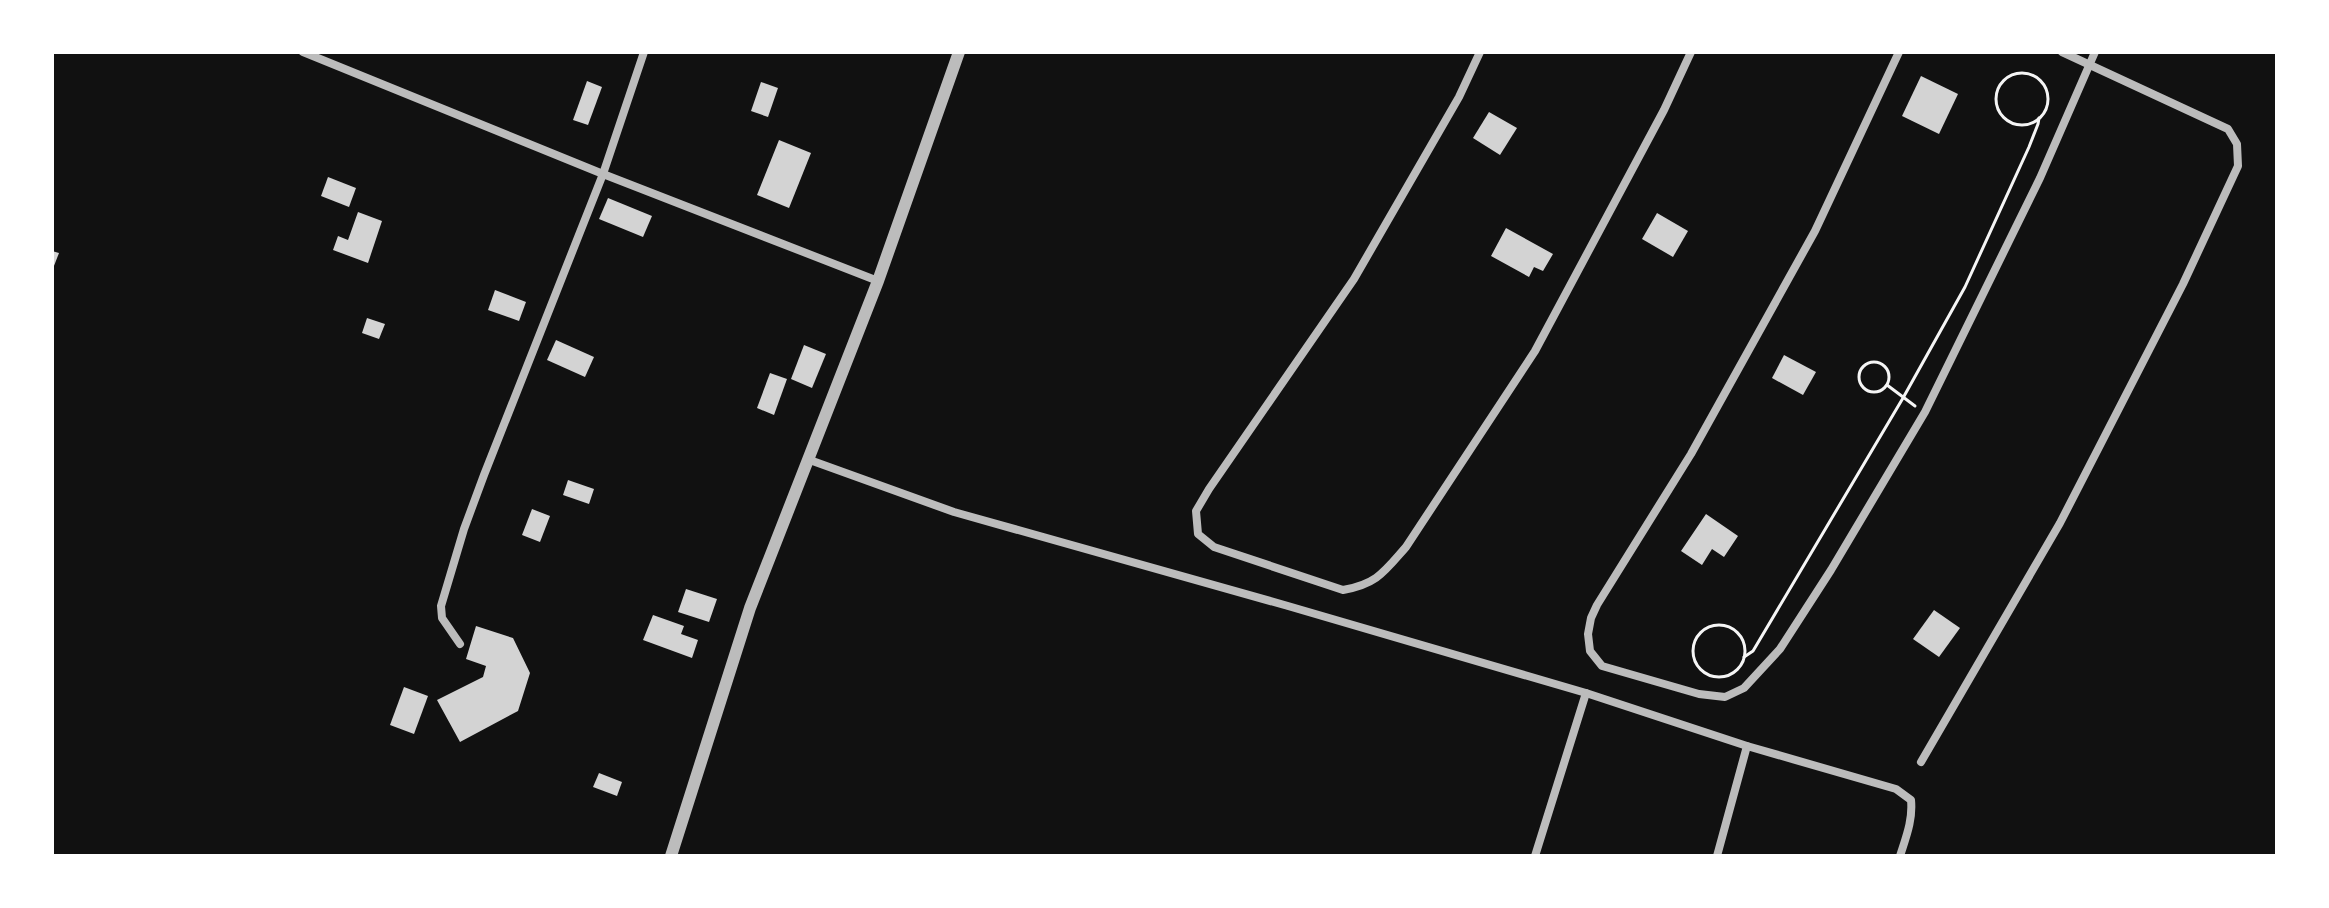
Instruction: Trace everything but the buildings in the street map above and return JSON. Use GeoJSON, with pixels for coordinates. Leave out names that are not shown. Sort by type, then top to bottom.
{"type":"FeatureCollection","features":[{"type":"Feature","properties":{"kind":"street"},"geometry":{"type":"LineString","coordinates":[[303,52],[878,281]]}},
{"type":"Feature","properties":{"kind":"street"},"geometry":{"type":"LineString","coordinates":[[460,644],[442,618],[441,606],[464,529],[603,174],[644,52]]}},
{"type":"Feature","properties":{"kind":"street"},"geometry":{"type":"LineString","coordinates":[[671,856],[750,608],[878,281],[959,52]]}},
{"type":"Feature","properties":{"kind":"street"},"geometry":{"type":"LineString","coordinates":[[1480,52],[1459,97],[1354,279],[1196,511],[1198,534],[1214,547],[1343,590],[1364,586],[1384,572],[1406,547],[1535,351],[1664,110],[1691,52]]}},
{"type":"Feature","properties":{"kind":"street"},"geometry":{"type":"LineString","coordinates":[[1899,52],[1815,231],[1691,454],[1597,605],[1588,634],[1590,651],[1602,666],[1699,694],[1725,697],[1744,688],[1780,649],[1925,412],[2040,178],[2095,52]]}},
{"type":"Feature","properties":{"kind":"street"},"geometry":{"type":"LineString","coordinates":[[1921,762],[2060,523],[2183,284],[2238,166],[2237,144],[2228,129],[2062,52]]}},
{"type":"Feature","properties":{"kind":"street"},"geometry":{"type":"LineString","coordinates":[[807,459],[954,512],[1586,693],[1747,746],[1896,789],[1911,800],[1911,819],[1900,856]]}},
{"type":"Feature","properties":{"kind":"street"},"geometry":{"type":"LineString","coordinates":[[1535,856],[1586,693]]}},
{"type":"Feature","properties":{"kind":"street"},"geometry":{"type":"LineString","coordinates":[[1717,856],[1747,746]]}},
{"type":"Feature","properties":{"kind":"path"},"geometry":{"type":"LineString","coordinates":[[1744,657],[1745,649],[1738,634],[1724,626],[1707,628],[1693,648],[1696,664],[1714,677],[1736,671],[1744,657],[1753,651],[1965,287],[2047,104],[2048,96],[2041,81],[2034,76],[2018,73],[2003,80],[1996,103],[2004,117],[2017,124],[2039,118]]}},
{"type":"Feature","properties":{"kind":"path"},"geometry":{"type":"LineString","coordinates":[[1872,362],[1885,366],[1889,378],[1887,385],[1882,390],[1869,391],[1860,382],[1861,369],[1872,362]]}},
{"type":"Feature","properties":{"kind":"path"},"geometry":{"type":"LineString","coordinates":[[1887,385],[1903,398]]}}]}
